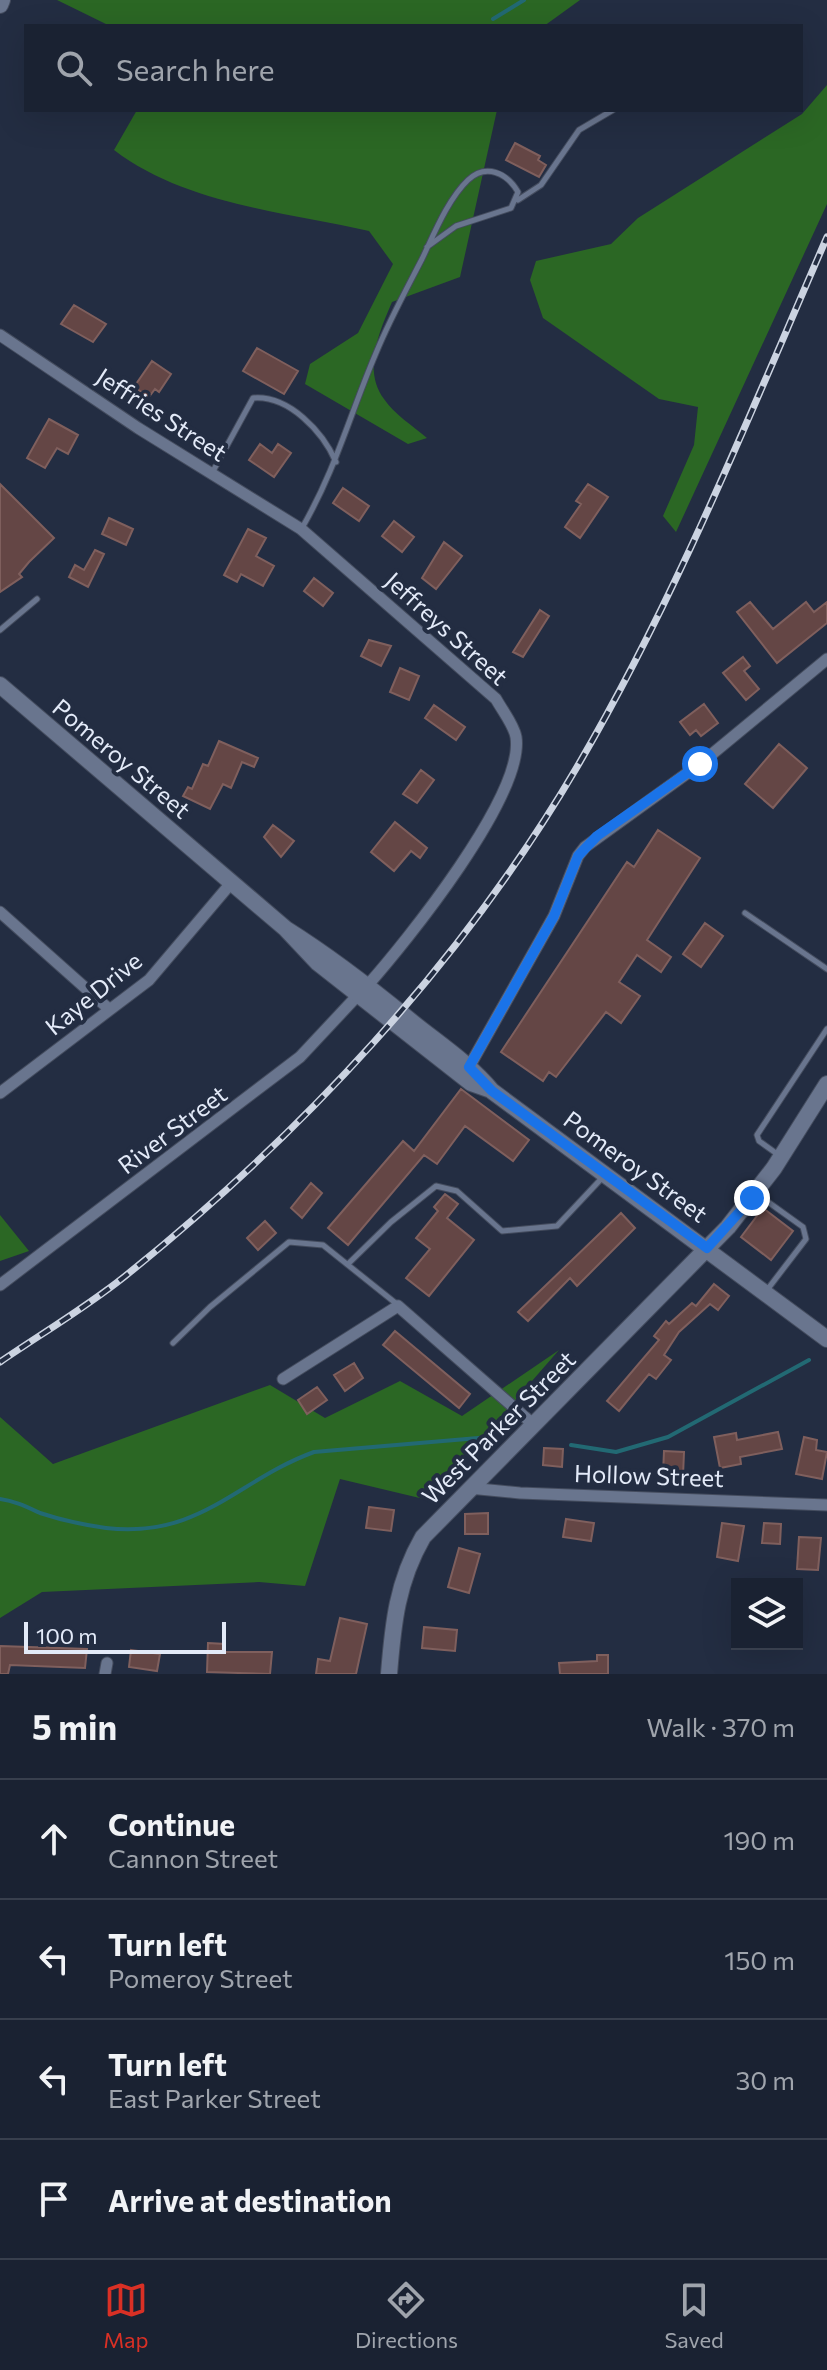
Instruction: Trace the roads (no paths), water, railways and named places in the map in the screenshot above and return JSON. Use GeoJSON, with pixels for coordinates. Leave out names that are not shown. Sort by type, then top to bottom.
{"type":"FeatureCollection","features":[{"type":"Feature","properties":{"kind":"street","name":"Jeffries Street"},"geometry":{"type":"LineString","coordinates":[[0,335],[301,529]]}},
{"type":"Feature","properties":{"kind":"street","name":"Jeffreys Street"},"geometry":{"type":"LineString","coordinates":[[301,529],[496,699],[516,736],[513,762],[501,794],[432,907]]}},
{"type":"Feature","properties":{"kind":"street"},"geometry":{"type":"LineString","coordinates":[[469,1067],[554,916],[578,856],[585,847],[700,764],[827,659]]}},
{"type":"Feature","properties":{"kind":"street","name":"Pomeroy Street"},"geometry":{"type":"LineString","coordinates":[[0,685],[471,1083],[492,1091]]}},
{"type":"Feature","properties":{"kind":"street","name":"Kaye Drive"},"geometry":{"type":"LineString","coordinates":[[0,1093],[149,980],[232,882]]}},
{"type":"Feature","properties":{"kind":"street","name":"River Street"},"geometry":{"type":"LineString","coordinates":[[0,1285],[300,1057],[363,991],[432,907]]}},
{"type":"Feature","properties":{"kind":"street"},"geometry":{"type":"LineString","coordinates":[[0,912],[109,1009]]}},
{"type":"Feature","properties":{"kind":"street","name":"Pomeroy Street"},"geometry":{"type":"LineString","coordinates":[[363,991],[469,1067],[492,1091],[827,1339]]}},
{"type":"Feature","properties":{"kind":"street","name":"West Parker Street"},"geometry":{"type":"LineString","coordinates":[[389,1674],[394,1614],[402,1580],[423,1537],[707,1248],[756,1193],[827,1084]]}},
{"type":"Feature","properties":{"kind":"street"},"geometry":{"type":"LineString","coordinates":[[283,1379],[398,1306],[534,1425]]}},
{"type":"Feature","properties":{"kind":"street","name":"Hollow Street"},"geometry":{"type":"LineString","coordinates":[[469,1488],[827,1505]]}},
{"type":"Feature","properties":{"kind":"lane"},"geometry":{"type":"LineString","coordinates":[[427,247],[456,226],[511,208],[541,185],[579,130],[610,112]]}},
{"type":"Feature","properties":{"kind":"lane"},"geometry":{"type":"LineString","coordinates":[[301,529],[336,463],[376,351],[427,247],[460,190],[470,178],[484,171],[500,173],[512,181],[518,192],[517,201]]}},
{"type":"Feature","properties":{"kind":"lane"},"geometry":{"type":"LineString","coordinates":[[212,473],[253,398],[274,400],[312,425],[327,441],[336,463]]}},
{"type":"Feature","properties":{"kind":"lane"},"geometry":{"type":"LineString","coordinates":[[0,630],[37,599]]}},
{"type":"Feature","properties":{"kind":"lane"},"geometry":{"type":"LineString","coordinates":[[745,913],[827,969]]}},
{"type":"Feature","properties":{"kind":"lane"},"geometry":{"type":"LineString","coordinates":[[818,963],[827,959]]}},
{"type":"Feature","properties":{"kind":"lane"},"geometry":{"type":"LineString","coordinates":[[781,1156],[759,1141],[757,1135],[827,1029]]}},
{"type":"Feature","properties":{"kind":"lane"},"geometry":{"type":"LineString","coordinates":[[349,1263],[391,1222],[436,1186],[457,1191],[502,1231],[557,1226],[605,1175]]}},
{"type":"Feature","properties":{"kind":"lane"},"geometry":{"type":"LineString","coordinates":[[756,1193],[803,1227],[806,1239],[765,1292]]}},
{"type":"Feature","properties":{"kind":"lane"},"geometry":{"type":"LineString","coordinates":[[173,1343],[210,1307],[289,1242],[323,1245],[349,1263],[398,1306]]}},
{"type":"Feature","properties":{"kind":"waterway"},"geometry":{"type":"LineString","coordinates":[[493,19],[524,0]]}},
{"type":"Feature","properties":{"kind":"waterway"},"geometry":{"type":"LineString","coordinates":[[571,1445],[616,1452],[668,1437],[809,1360]]}},
{"type":"Feature","properties":{"kind":"waterway"},"geometry":{"type":"LineString","coordinates":[[0,1499],[73,1522],[106,1528],[139,1529],[167,1525],[193,1516],[314,1452],[490,1437]]}},
{"type":"Feature","properties":{"kind":"railway"},"geometry":{"type":"LineString","coordinates":[[0,1362],[124,1277],[253,1165],[374,1042],[483,909],[577,767],[647,638],[710,506],[827,237]]}}]}
